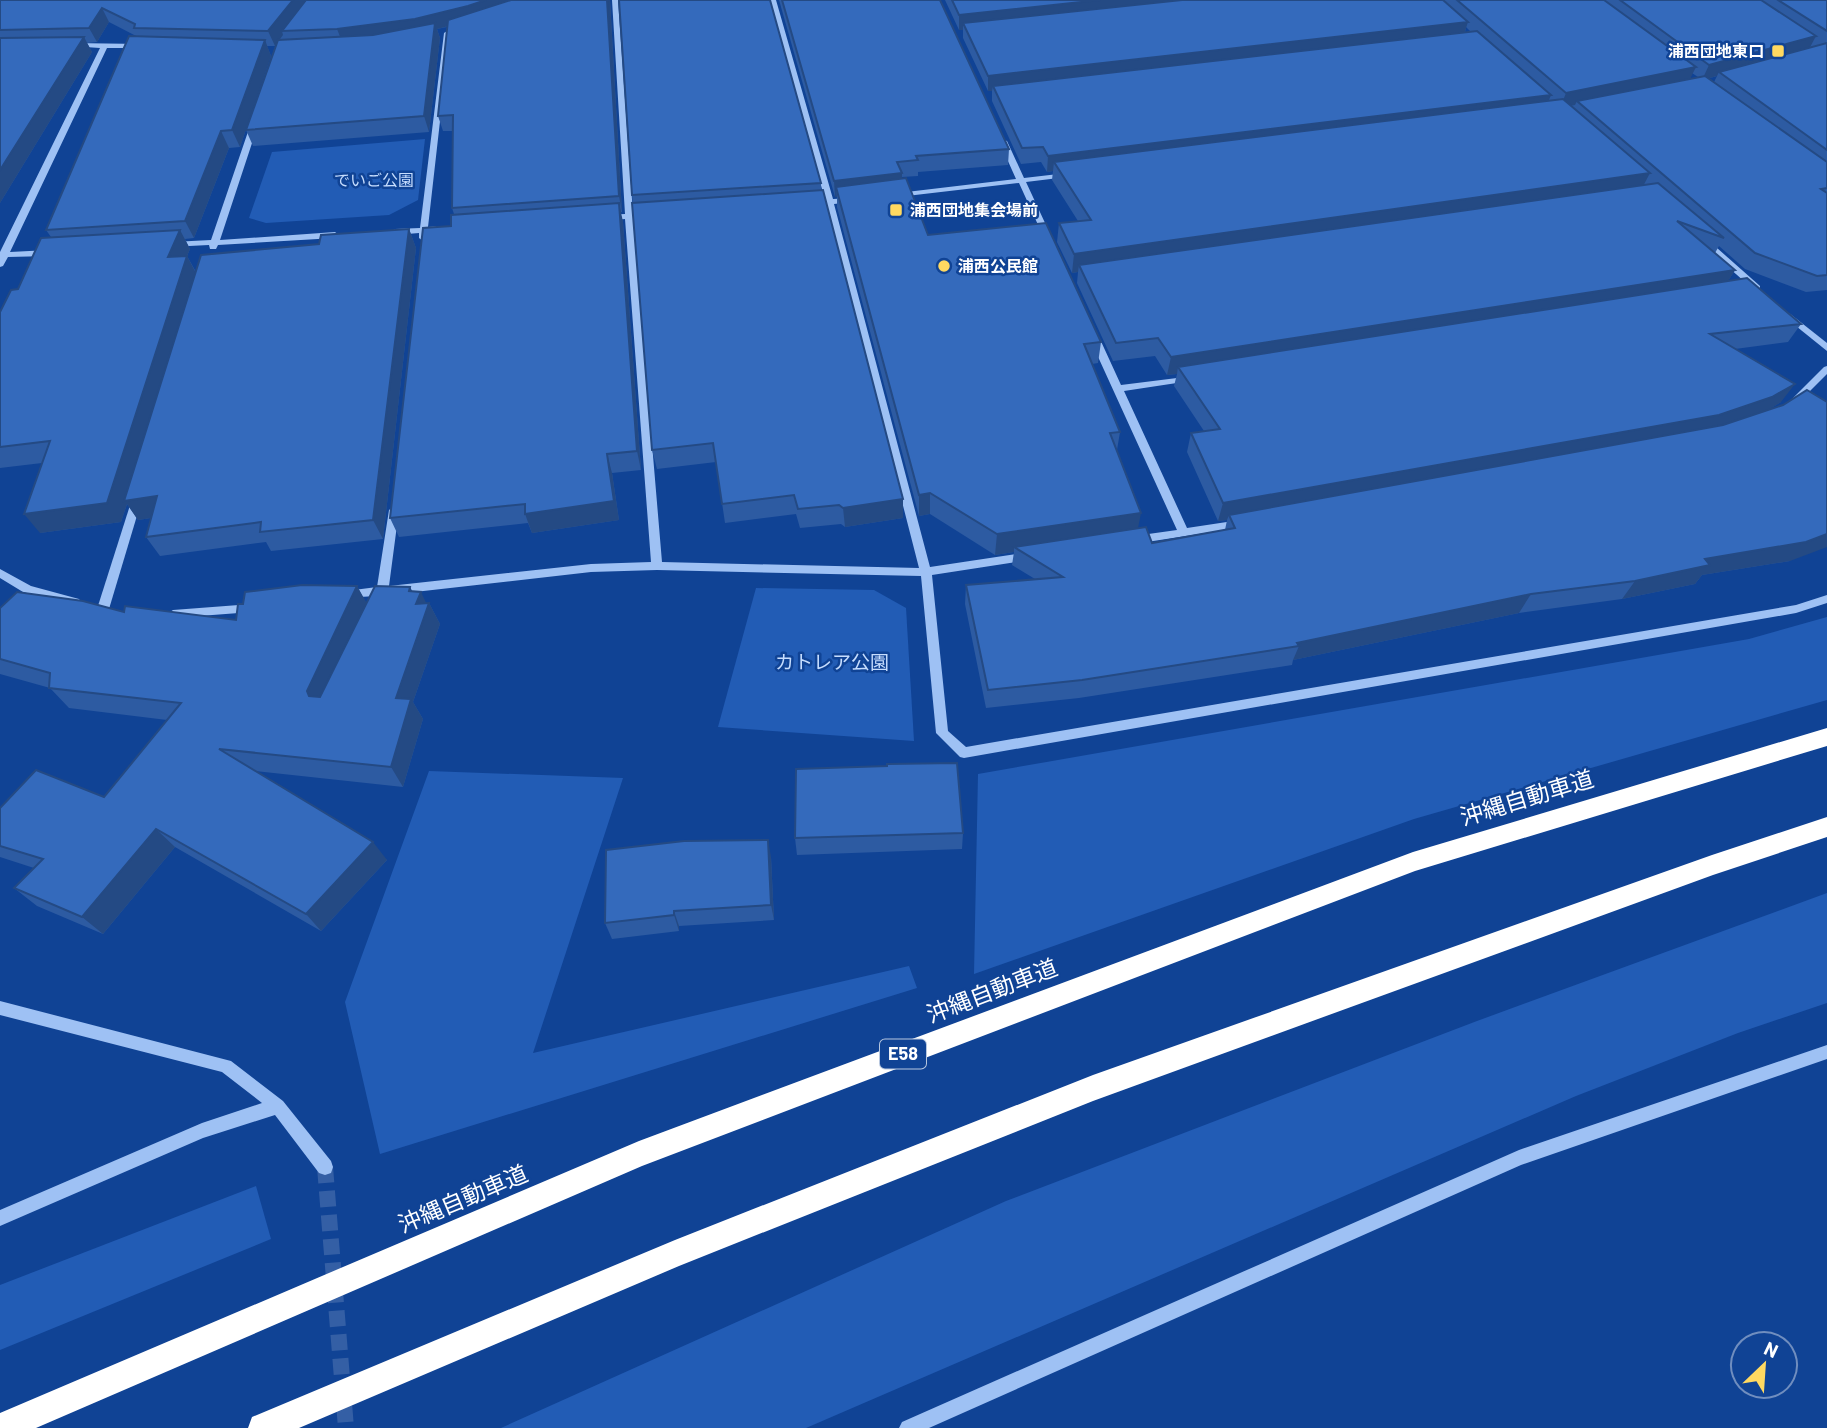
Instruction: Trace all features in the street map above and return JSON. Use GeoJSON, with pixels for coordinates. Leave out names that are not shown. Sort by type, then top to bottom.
{"type":"FeatureCollection","features":[{"type":"Feature","properties":{"kind":"highway","name":"沖縄自動車道"},"geometry":{"type":"LineString","coordinates":[[0,1428],[678,1139],[1413,862],[1827,737]]}},
{"type":"Feature","properties":{"kind":"highway"},"geometry":{"type":"LineString","coordinates":[[263,1428],[675,1254],[1080,1093],[1699,870],[1827,827]]}},
{"type":"Feature","properties":{"kind":"street"},"geometry":{"type":"LineString","coordinates":[[615,0],[657,566]]}},
{"type":"Feature","properties":{"kind":"street"},"geometry":{"type":"LineString","coordinates":[[774,0],[830,202],[926,572],[942,733],[964,753],[1796,609],[1827,598]]}},
{"type":"Feature","properties":{"kind":"street"},"geometry":{"type":"LineString","coordinates":[[423,243],[442,34],[458,29]]}},
{"type":"Feature","properties":{"kind":"street"},"geometry":{"type":"LineString","coordinates":[[58,45],[150,47]]}},
{"type":"Feature","properties":{"kind":"street"},"geometry":{"type":"LineString","coordinates":[[0,264],[105,45]]}},
{"type":"Feature","properties":{"kind":"street"},"geometry":{"type":"LineString","coordinates":[[211,257],[258,114]]}},
{"type":"Feature","properties":{"kind":"street"},"geometry":{"type":"LineString","coordinates":[[999,132],[1050,243]]}},
{"type":"Feature","properties":{"kind":"street"},"geometry":{"type":"LineString","coordinates":[[885,196],[1082,173]]}},
{"type":"Feature","properties":{"kind":"street"},"geometry":{"type":"LineString","coordinates":[[804,205],[858,199]]}},
{"type":"Feature","properties":{"kind":"street"},"geometry":{"type":"LineString","coordinates":[[601,218],[663,215]]}},
{"type":"Feature","properties":{"kind":"street"},"geometry":{"type":"LineString","coordinates":[[385,232],[448,229]]}},
{"type":"Feature","properties":{"kind":"street"},"geometry":{"type":"LineString","coordinates":[[159,246],[346,235]]}},
{"type":"Feature","properties":{"kind":"street"},"geometry":{"type":"LineString","coordinates":[[1699,238],[1768,297]]}},
{"type":"Feature","properties":{"kind":"street"},"geometry":{"type":"LineString","coordinates":[[2,255],[61,252]]}},
{"type":"Feature","properties":{"kind":"street"},"geometry":{"type":"LineString","coordinates":[[1744,290],[1757,288]]}},
{"type":"Feature","properties":{"kind":"street"},"geometry":{"type":"LineString","coordinates":[[1778,306],[1827,348]]}},
{"type":"Feature","properties":{"kind":"street"},"geometry":{"type":"LineString","coordinates":[[1089,328],[1184,533]]}},
{"type":"Feature","properties":{"kind":"street"},"geometry":{"type":"LineString","coordinates":[[1788,405],[1804,400],[1827,369]]}},
{"type":"Feature","properties":{"kind":"street"},"geometry":{"type":"LineString","coordinates":[[1117,389],[1195,377]]}},
{"type":"Feature","properties":{"kind":"street"},"geometry":{"type":"LineString","coordinates":[[103,609],[142,483]]}},
{"type":"Feature","properties":{"kind":"street"},"geometry":{"type":"LineString","coordinates":[[380,602],[385,590],[395,501]]}},
{"type":"Feature","properties":{"kind":"street"},"geometry":{"type":"LineString","coordinates":[[1115,543],[1250,523]]}},
{"type":"Feature","properties":{"kind":"street"},"geometry":{"type":"LineString","coordinates":[[332,597],[592,568],[657,566],[926,572],[1046,554]]}},
{"type":"Feature","properties":{"kind":"street"},"geometry":{"type":"LineString","coordinates":[[0,573],[27,589],[116,610]]}},
{"type":"Feature","properties":{"kind":"street"},"geometry":{"type":"LineString","coordinates":[[155,614],[226,611],[266,606]]}},
{"type":"Feature","properties":{"kind":"street"},"geometry":{"type":"LineString","coordinates":[[0,1008],[226,1066],[278,1106],[325,1167]]}},
{"type":"Feature","properties":{"kind":"street"},"geometry":{"type":"LineString","coordinates":[[908,1428],[1519,1158],[1827,1052]]}},
{"type":"Feature","properties":{"kind":"street"},"geometry":{"type":"LineString","coordinates":[[0,1218],[202,1131],[278,1106]]}},
{"type":"Feature","properties":{"kind":"green space","name":"でいご公園"},"geometry":{"type":"Polygon","coordinates":[[[425,139],[418,200],[389,215],[266,223],[249,218],[272,152],[425,139]]]}},
{"type":"Feature","properties":{"kind":"green space","name":"カトレア公園"},"geometry":{"type":"Polygon","coordinates":[[[756,588],[874,590],[906,608],[914,741],[718,727],[756,588]]]}},
{"type":"Feature","properties":{"kind":"green space"},"geometry":{"type":"Polygon","coordinates":[[[1827,617],[1827,700],[1414,819],[974,974],[978,774],[1749,639],[1827,617]]]}},
{"type":"Feature","properties":{"kind":"green space"},"geometry":{"type":"Polygon","coordinates":[[[429,771],[623,778],[533,1053],[909,966],[917,988],[380,1154],[345,1002],[429,771]]]}},
{"type":"Feature","properties":{"kind":"green space"},"geometry":{"type":"Polygon","coordinates":[[[1827,893],[1827,1003],[1738,1033],[1576,1096],[806,1428],[501,1428],[1006,1201],[1477,1021],[1827,893]]]}},
{"type":"Feature","properties":{"kind":"green space"},"geometry":{"type":"Polygon","coordinates":[[[256,1186],[271,1239],[0,1350],[0,1285],[256,1186]]]}},
{"type":"Feature","properties":{"kind":"building"},"geometry":{"type":"Polygon","coordinates":[[[0,0],[293,0],[268,31],[134,28],[135,24],[102,8],[89,28],[0,30],[0,0]]]}},
{"type":"Feature","properties":{"kind":"building"},"geometry":{"type":"Polygon","coordinates":[[[306,0],[486,0],[415,19],[337,29],[282,31],[306,0]]]}},
{"type":"Feature","properties":{"kind":"building"},"geometry":{"type":"Polygon","coordinates":[[[511,0],[607,0],[619,196],[452,208],[453,115],[438,116],[448,20],[511,0]]]}},
{"type":"Feature","properties":{"kind":"building"},"geometry":{"type":"Polygon","coordinates":[[[619,0],[770,0],[821,183],[632,195],[619,0]]]}},
{"type":"Feature","properties":{"kind":"building"},"geometry":{"type":"Polygon","coordinates":[[[782,0],[940,0],[1009,149],[916,156],[918,160],[897,162],[902,173],[834,181],[782,0]]]}},
{"type":"Feature","properties":{"kind":"building"},"geometry":{"type":"Polygon","coordinates":[[[952,0],[1100,0],[959,15],[952,0]]]}},
{"type":"Feature","properties":{"kind":"building"},"geometry":{"type":"Polygon","coordinates":[[[1182,0],[1443,0],[1468,22],[988,76],[963,23],[1182,0]]]}},
{"type":"Feature","properties":{"kind":"building"},"geometry":{"type":"Polygon","coordinates":[[[1457,0],[1604,0],[1696,67],[1566,93],[1457,0]]]}},
{"type":"Feature","properties":{"kind":"building"},"geometry":{"type":"Polygon","coordinates":[[[1620,0],[1761,0],[1816,36],[1709,65],[1620,0]]]}},
{"type":"Feature","properties":{"kind":"building"},"geometry":{"type":"Polygon","coordinates":[[[1778,0],[1827,0],[1827,31],[1778,0]]]}},
{"type":"Feature","properties":{"kind":"building"},"geometry":{"type":"Polygon","coordinates":[[[435,23],[424,116],[246,130],[278,40],[373,35],[435,23]]]}},
{"type":"Feature","properties":{"kind":"building"},"geometry":{"type":"Polygon","coordinates":[[[1477,31],[1551,95],[1048,156],[1043,147],[1022,148],[993,86],[1477,31]]]}},
{"type":"Feature","properties":{"kind":"building"},"geometry":{"type":"Polygon","coordinates":[[[129,36],[265,40],[232,130],[221,131],[185,221],[46,230],[129,36]]]}},
{"type":"Feature","properties":{"kind":"building"},"geometry":{"type":"Polygon","coordinates":[[[84,37],[0,170],[0,38],[84,37]]]}},
{"type":"Feature","properties":{"kind":"building"},"geometry":{"type":"Polygon","coordinates":[[[1827,43],[1827,150],[1719,72],[1827,43]]]}},
{"type":"Feature","properties":{"kind":"building"},"geometry":{"type":"Polygon","coordinates":[[[1705,76],[1827,162],[1827,188],[1821,189],[1827,193],[1827,275],[1817,276],[1755,253],[1577,101],[1705,76]]]}},
{"type":"Feature","properties":{"kind":"building"},"geometry":{"type":"Polygon","coordinates":[[[1563,99],[1650,173],[1074,254],[1059,223],[1091,220],[1054,162],[1563,99]]]}},
{"type":"Feature","properties":{"kind":"building"},"geometry":{"type":"Polygon","coordinates":[[[906,178],[928,235],[1046,223],[1101,342],[1084,344],[1120,432],[1110,433],[1141,513],[997,534],[930,493],[919,495],[836,187],[906,178]]]}},
{"type":"Feature","properties":{"kind":"building"},"geometry":{"type":"Polygon","coordinates":[[[1658,183],[1724,238],[1677,221],[1735,270],[1171,357],[1158,338],[1116,343],[1079,265],[1658,183]]]}},
{"type":"Feature","properties":{"kind":"building"},"geometry":{"type":"Polygon","coordinates":[[[823,190],[903,499],[843,508],[839,505],[798,509],[794,495],[722,504],[713,443],[652,450],[632,203],[823,190]]]}},
{"type":"Feature","properties":{"kind":"building"},"geometry":{"type":"Polygon","coordinates":[[[619,203],[637,451],[607,454],[614,501],[525,514],[525,504],[390,518],[423,228],[451,226],[451,215],[619,203]]]}},
{"type":"Feature","properties":{"kind":"building"},"geometry":{"type":"Polygon","coordinates":[[[409,229],[373,520],[260,532],[261,522],[146,537],[157,496],[124,501],[201,255],[319,244],[321,235],[409,229]]]}},
{"type":"Feature","properties":{"kind":"building"},"geometry":{"type":"Polygon","coordinates":[[[180,230],[168,257],[187,256],[107,503],[24,514],[50,441],[0,447],[0,312],[11,290],[18,289],[41,238],[180,230]]]}},
{"type":"Feature","properties":{"kind":"building"},"geometry":{"type":"Polygon","coordinates":[[[1747,278],[1801,324],[1710,334],[1795,384],[1772,397],[1719,415],[1223,503],[1191,433],[1220,429],[1178,367],[1747,278]]]}},
{"type":"Feature","properties":{"kind":"building"},"geometry":{"type":"Polygon","coordinates":[[[1807,390],[1827,402],[1827,534],[1806,542],[1705,559],[1710,565],[1635,581],[1531,594],[1297,643],[1299,646],[1082,680],[988,690],[966,585],[1063,577],[1014,547],[1146,527],[1152,543],[1235,528],[1229,515],[1723,425],[1783,405],[1807,390]]]}},
{"type":"Feature","properties":{"kind":"building"},"geometry":{"type":"Polygon","coordinates":[[[302,585],[357,586],[307,691],[309,696],[320,697],[375,586],[410,587],[409,591],[421,592],[416,604],[429,603],[396,698],[411,699],[391,767],[219,749],[373,842],[306,914],[156,829],[82,917],[14,888],[43,859],[0,846],[0,808],[36,770],[104,797],[181,703],[49,688],[50,673],[0,659],[0,608],[17,592],[83,601],[124,612],[125,606],[236,620],[238,604],[243,604],[245,592],[302,585]]]}},
{"type":"Feature","properties":{"kind":"building"},"geometry":{"type":"Polygon","coordinates":[[[957,763],[963,833],[795,838],[796,769],[957,763]]]}},
{"type":"Feature","properties":{"kind":"building"},"geometry":{"type":"Polygon","coordinates":[[[768,840],[771,905],[674,911],[674,915],[605,923],[606,850],[684,841],[768,840]]]}},
{"type":"Feature","properties":{"kind":"tunnel"},"geometry":{"type":"LineString","coordinates":[[325,1167],[346,1428]]}},
{"type":"Feature","properties":{"kind":"place","name":"浦西団地東口"},"geometry":{"type":"Point","coordinates":[1778,51]}},
{"type":"Feature","properties":{"kind":"place","name":"浦西団地集会場前"},"geometry":{"type":"Point","coordinates":[896,210]}},
{"type":"Feature","properties":{"kind":"place","name":"浦西公民館"},"geometry":{"type":"Point","coordinates":[944,266]}}]}
